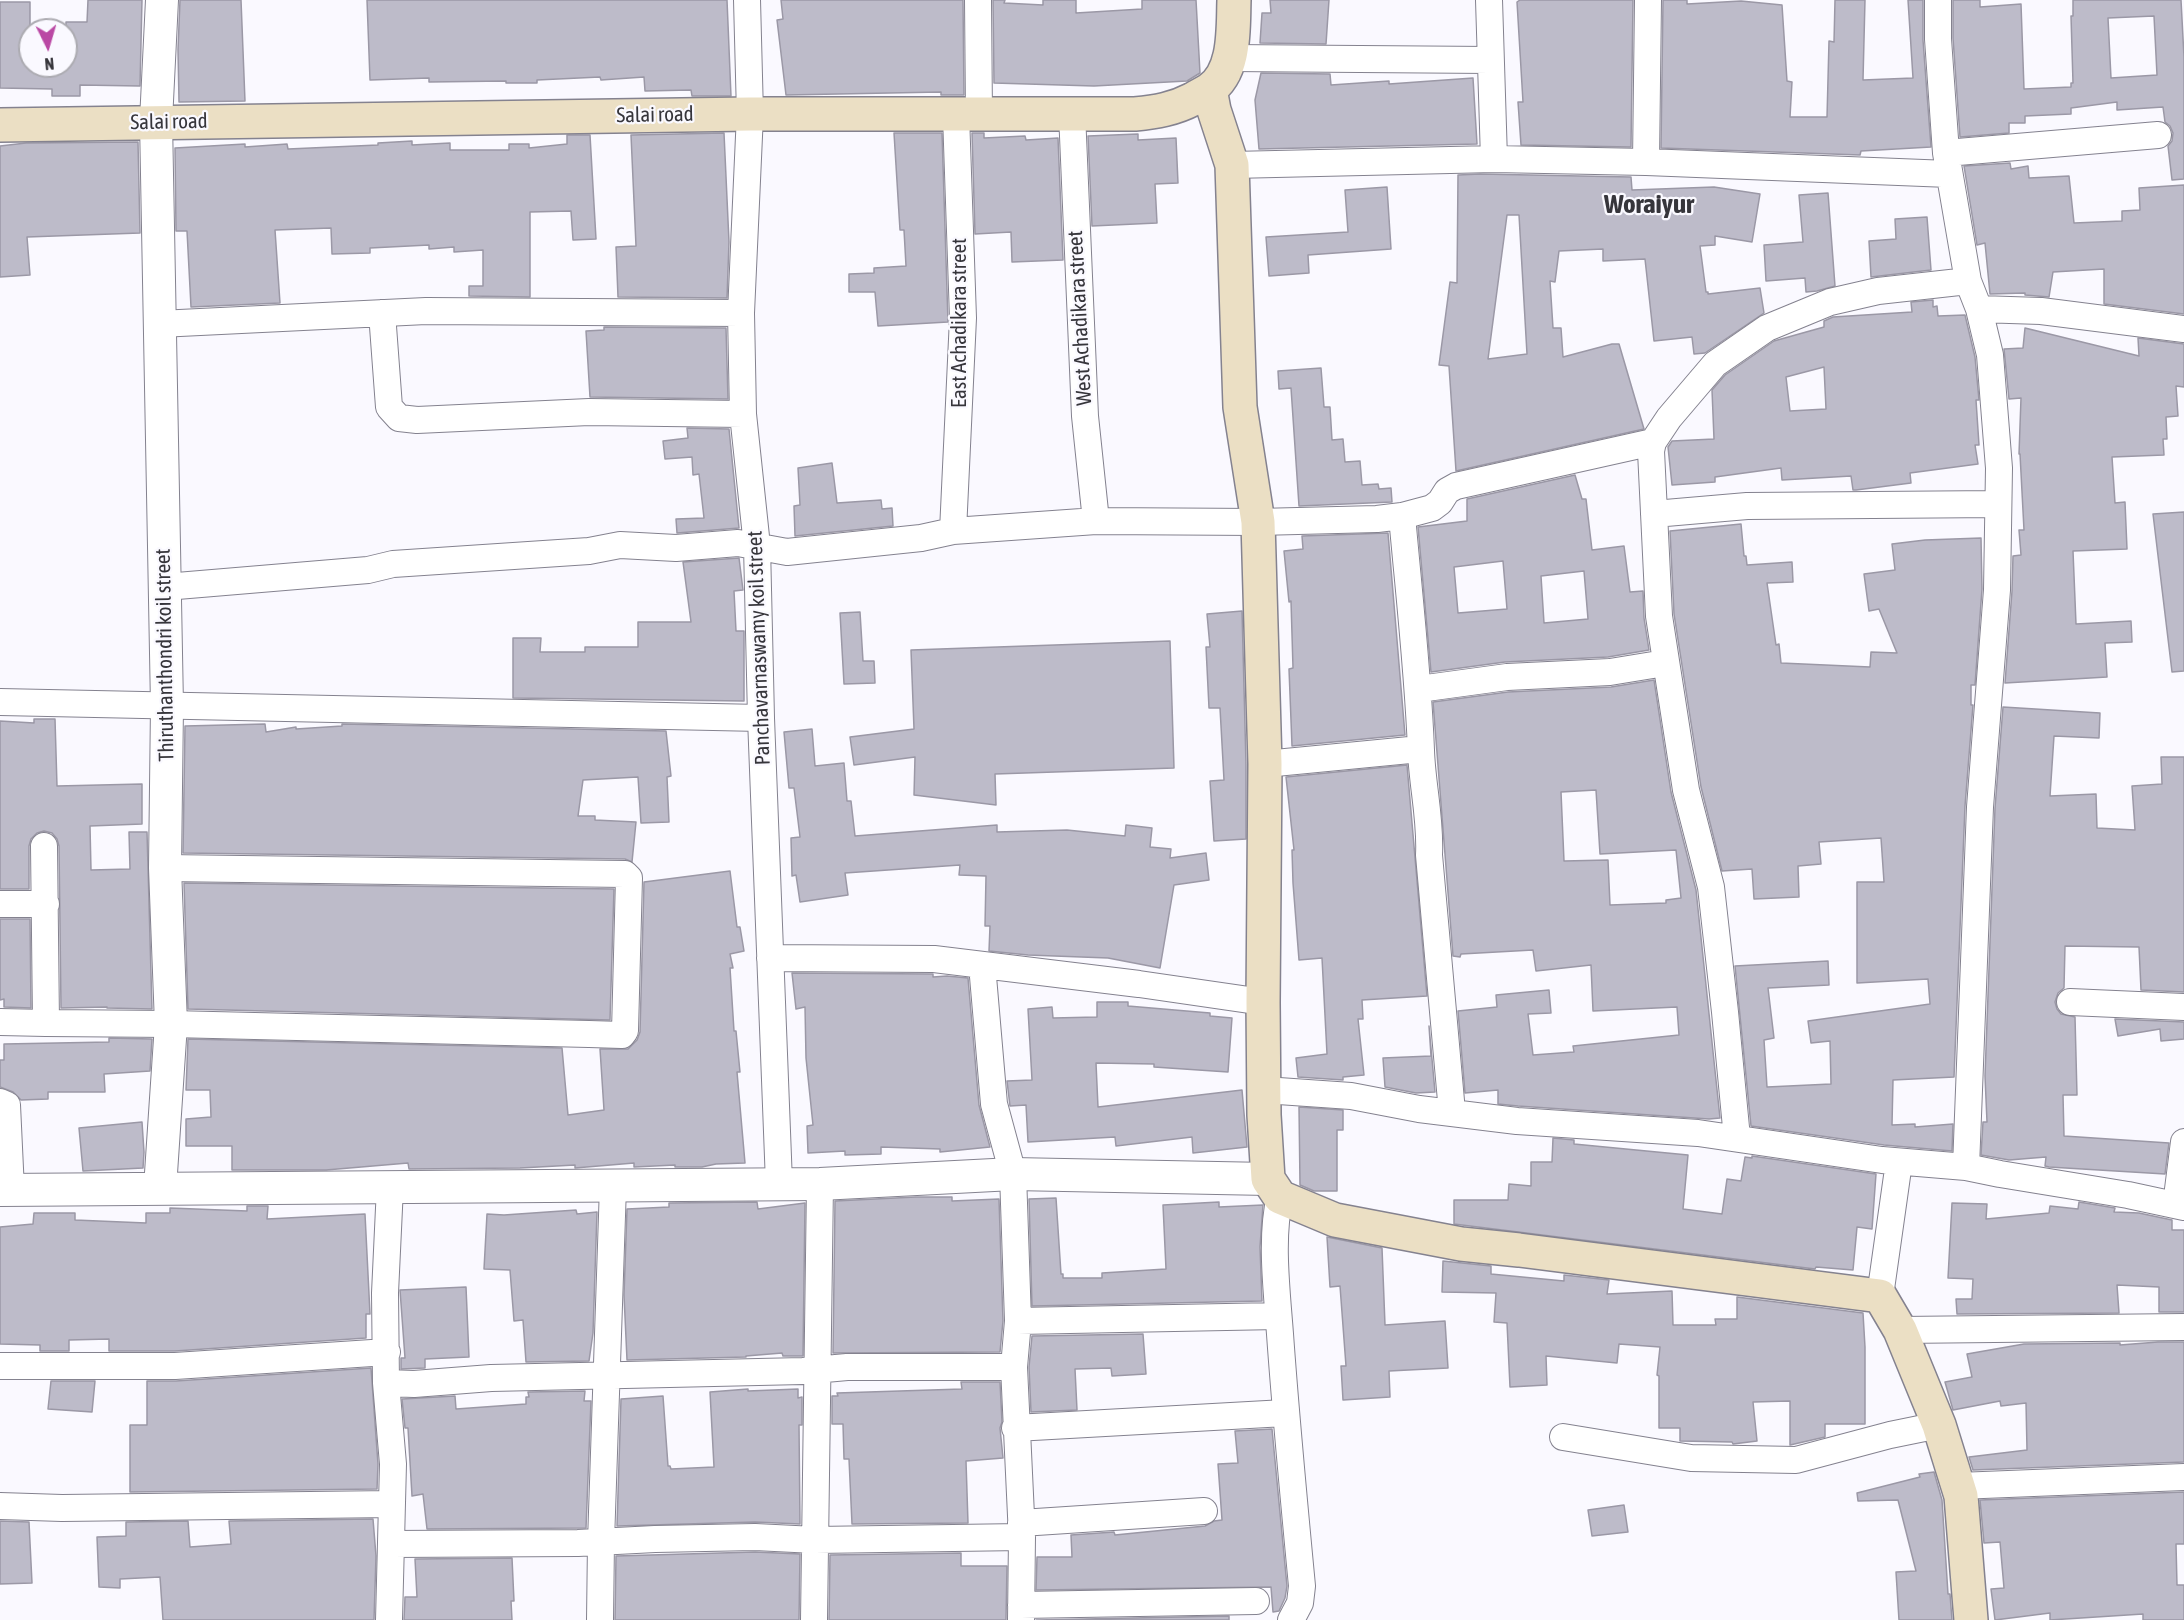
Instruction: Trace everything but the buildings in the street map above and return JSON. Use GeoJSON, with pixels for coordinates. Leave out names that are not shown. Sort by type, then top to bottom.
{"type":"FeatureCollection","features":[{"type":"Feature","properties":{"kind":"main road","name":"Salai road"},"geometry":{"type":"LineString","coordinates":[[0,125],[750,114],[967,115],[1156,112],[1178,106],[1210,89],[1218,81],[1229,58],[1233,35],[1234,0]]}},
{"type":"Feature","properties":{"kind":"main road"},"geometry":{"type":"LineString","coordinates":[[1210,89],[1214,111],[1232,165],[1240,407],[1258,522],[1265,764],[1264,1090],[1274,1188],[1335,1220],[1461,1244],[1880,1296],[1900,1330],[1939,1425],[1961,1496],[1971,1620]]}},
{"type":"Feature","properties":{"kind":"street","name":"Thiruthanthondri koil street"},"geometry":{"type":"LineString","coordinates":[[160,1188],[171,1024],[165,867],[167,706],[156,122],[162,0]]}},
{"type":"Feature","properties":{"kind":"street","name":"Panchavarnaswamy koil street"},"geometry":{"type":"LineString","coordinates":[[747,0],[750,114],[741,313],[743,414],[757,546],[761,718],[779,1183]]}},
{"type":"Feature","properties":{"kind":"street","name":"East Achadikara street"},"geometry":{"type":"LineString","coordinates":[[953,531],[963,318],[967,115],[978,0]]}},
{"type":"Feature","properties":{"kind":"street"},"geometry":{"type":"LineString","coordinates":[[1489,0],[1494,159]]}},
{"type":"Feature","properties":{"kind":"street"},"geometry":{"type":"LineString","coordinates":[[1646,162],[1648,0]]}},
{"type":"Feature","properties":{"kind":"street"},"geometry":{"type":"LineString","coordinates":[[1938,0],[1938,39],[1948,163],[1968,282],[1979,309],[1990,355],[1999,468],[1997,590],[1980,807],[1966,1167]]}},
{"type":"Feature","properties":{"kind":"street"},"geometry":{"type":"LineString","coordinates":[[1229,58],[1490,60]]}},
{"type":"Feature","properties":{"kind":"street","name":"West Achadikara street"},"geometry":{"type":"LineString","coordinates":[[1072,113],[1085,416],[1096,521]]}},
{"type":"Feature","properties":{"kind":"street"},"geometry":{"type":"LineString","coordinates":[[1232,165],[1494,159],[1948,163],[2158,135]]}},
{"type":"Feature","properties":{"kind":"street"},"geometry":{"type":"LineString","coordinates":[[1737,1138],[1712,887],[1686,790],[1659,616],[1651,451],[1653,442],[1669,418],[1715,364],[1767,327],[1830,302],[1878,291],[1968,282]]}},
{"type":"Feature","properties":{"kind":"street"},"geometry":{"type":"LineString","coordinates":[[1979,309],[2041,311],[2184,329]]}},
{"type":"Feature","properties":{"kind":"street"},"geometry":{"type":"LineString","coordinates":[[159,324],[426,311],[741,313]]}},
{"type":"Feature","properties":{"kind":"street"},"geometry":{"type":"LineString","coordinates":[[382,313],[389,407],[399,418],[417,420],[589,412],[743,414]]}},
{"type":"Feature","properties":{"kind":"street"},"geometry":{"type":"LineString","coordinates":[[165,587],[368,570],[393,564],[589,551],[620,545],[676,549],[738,543],[787,552],[921,538],[953,531],[1096,521],[1258,522],[1377,519],[1402,516],[1432,508],[1456,486],[1653,442]]}},
{"type":"Feature","properties":{"kind":"street"},"geometry":{"type":"LineString","coordinates":[[1654,514],[1747,506],[1998,504]]}},
{"type":"Feature","properties":{"kind":"street"},"geometry":{"type":"LineString","coordinates":[[1402,516],[1419,689],[1420,749],[1430,831],[1429,855],[1452,1112]]}},
{"type":"Feature","properties":{"kind":"street"},"geometry":{"type":"LineString","coordinates":[[1419,689],[1507,677],[1610,672],[1665,663]]}},
{"type":"Feature","properties":{"kind":"street"},"geometry":{"type":"LineString","coordinates":[[0,702],[761,718]]}},
{"type":"Feature","properties":{"kind":"street"},"geometry":{"type":"LineString","coordinates":[[1265,764],[1420,749]]}},
{"type":"Feature","properties":{"kind":"street"},"geometry":{"type":"LineString","coordinates":[[45,846],[46,1023]]}},
{"type":"Feature","properties":{"kind":"street"},"geometry":{"type":"LineString","coordinates":[[0,1023],[171,1024],[622,1035],[625,1022],[629,878],[625,873],[165,867]]}},
{"type":"Feature","properties":{"kind":"street"},"geometry":{"type":"LineString","coordinates":[[0,904],[46,904]]}},
{"type":"Feature","properties":{"kind":"street"},"geometry":{"type":"LineString","coordinates":[[770,958],[934,959],[1263,1002]]}},
{"type":"Feature","properties":{"kind":"street"},"geometry":{"type":"LineString","coordinates":[[982,965],[994,1104],[1013,1174],[1018,1321],[1014,1367],[1022,1530],[1021,1612],[1256,1601]]}},
{"type":"Feature","properties":{"kind":"street"},"geometry":{"type":"LineString","coordinates":[[2070,1002],[2184,1007]]}},
{"type":"Feature","properties":{"kind":"street"},"geometry":{"type":"LineString","coordinates":[[1264,1090],[1351,1096],[1419,1109],[1517,1121],[1698,1133],[1899,1162],[1966,1167],[2180,1206],[2184,1142]]}},
{"type":"Feature","properties":{"kind":"street"},"geometry":{"type":"LineString","coordinates":[[0,1102],[7,1105],[6,1190],[820,1184],[1013,1174],[1274,1188],[1278,1316],[1302,1586],[1300,1603],[1291,1620]]}},
{"type":"Feature","properties":{"kind":"street"},"geometry":{"type":"LineString","coordinates":[[1880,1296],[1899,1162]]}},
{"type":"Feature","properties":{"kind":"street"},"geometry":{"type":"LineString","coordinates":[[814,1620],[820,1184]]}},
{"type":"Feature","properties":{"kind":"street"},"geometry":{"type":"LineString","coordinates":[[600,1620],[613,1186]]}},
{"type":"Feature","properties":{"kind":"street"},"geometry":{"type":"LineString","coordinates":[[389,1620],[393,1464],[386,1383],[385,1293],[390,1187]]}},
{"type":"Feature","properties":{"kind":"street"},"geometry":{"type":"LineString","coordinates":[[1018,1321],[1278,1316]]}},
{"type":"Feature","properties":{"kind":"street"},"geometry":{"type":"LineString","coordinates":[[1900,1330],[2184,1327]]}},
{"type":"Feature","properties":{"kind":"street"},"geometry":{"type":"LineString","coordinates":[[0,1365],[175,1366],[387,1352]]}},
{"type":"Feature","properties":{"kind":"street"},"geometry":{"type":"LineString","coordinates":[[386,1383],[414,1384],[491,1378],[818,1370],[847,1367],[1014,1367]]}},
{"type":"Feature","properties":{"kind":"street"},"geometry":{"type":"LineString","coordinates":[[1016,1428],[1285,1413]]}},
{"type":"Feature","properties":{"kind":"street"},"geometry":{"type":"LineString","coordinates":[[1563,1437],[1691,1458],[1796,1460],[1939,1425]]}},
{"type":"Feature","properties":{"kind":"street"},"geometry":{"type":"LineString","coordinates":[[1958,1486],[2184,1477]]}},
{"type":"Feature","properties":{"kind":"street"},"geometry":{"type":"LineString","coordinates":[[0,1506],[62,1508],[392,1504]]}},
{"type":"Feature","properties":{"kind":"street"},"geometry":{"type":"LineString","coordinates":[[391,1545],[755,1537],[815,1540],[1022,1530],[1204,1511]]}},
{"type":"Feature","properties":{"kind":"district","name":"Woraiyur"},"geometry":{"type":"Point","coordinates":[1649,204]}}]}
